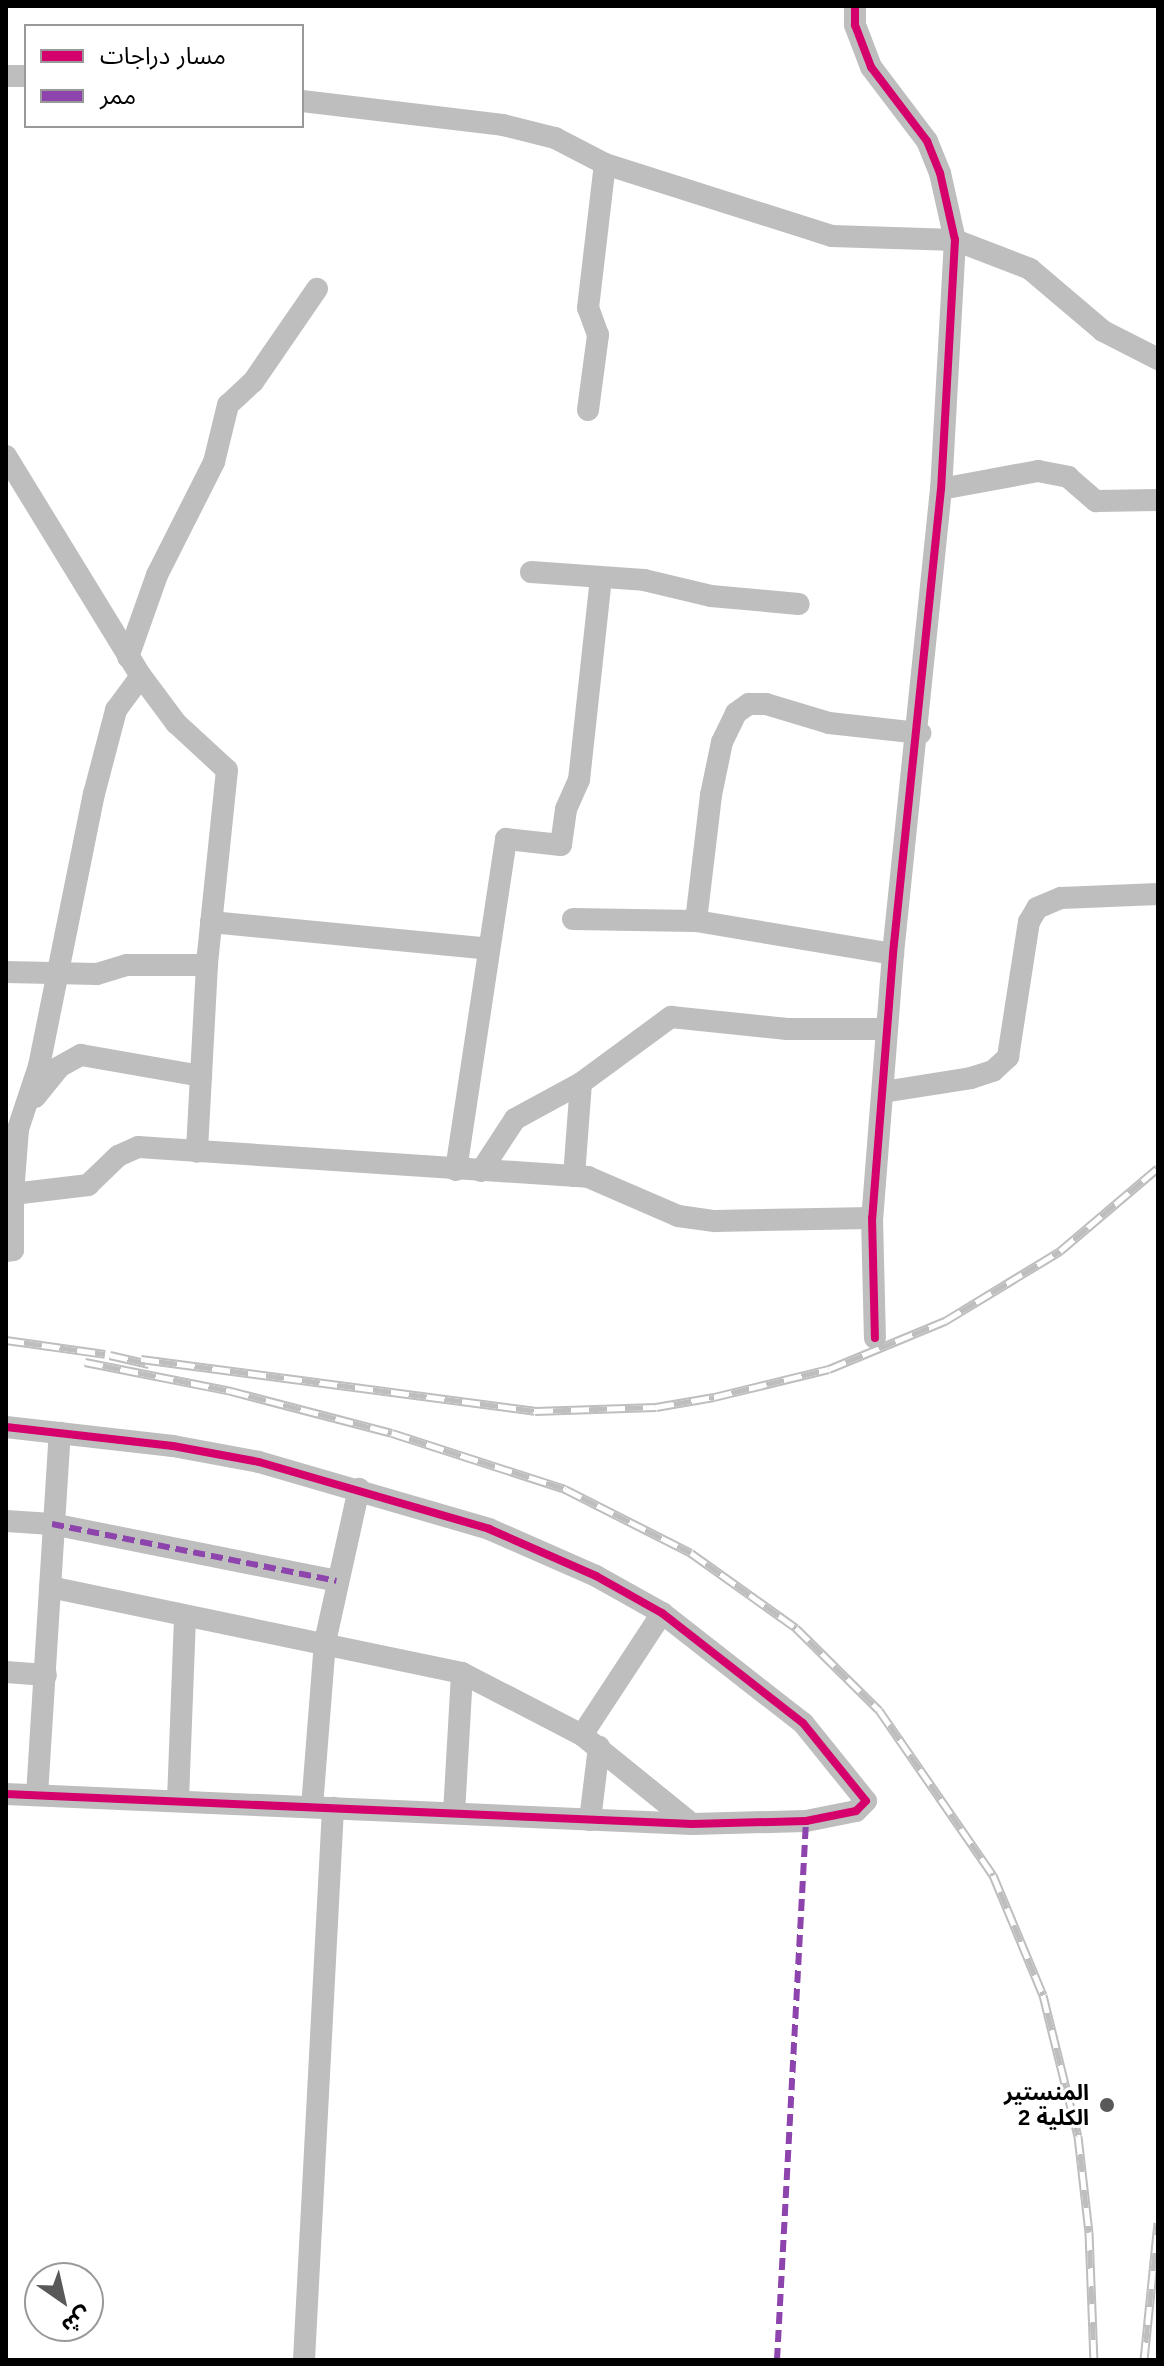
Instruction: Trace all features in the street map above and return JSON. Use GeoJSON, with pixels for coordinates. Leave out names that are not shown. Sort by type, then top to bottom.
{"type":"FeatureCollection","features":[{"type":"Feature","properties":{"kind":"street"},"geometry":{"type":"LineString","coordinates":[[855,6],[855,25],[871,67],[927,141],[940,173],[955,240],[941,489],[920,733],[893,954],[872,1218],[875,1338]]}},
{"type":"Feature","properties":{"kind":"street"},"geometry":{"type":"LineString","coordinates":[[304,101],[503,125],[555,138],[605,164],[832,236],[955,240],[1030,269],[1103,331],[1158,359]]}},
{"type":"Feature","properties":{"kind":"street"},"geometry":{"type":"LineString","coordinates":[[588,410],[598,335],[588,308],[605,164]]}},
{"type":"Feature","properties":{"kind":"street"},"geometry":{"type":"LineString","coordinates":[[6,1251],[13,1250],[18,1129],[26,1111],[59,970],[116,710],[134,666],[162,563],[214,462],[228,405],[253,382],[317,289]]}},
{"type":"Feature","properties":{"kind":"street"},"geometry":{"type":"LineString","coordinates":[[6,456],[134,666],[176,723],[227,770],[207,965],[197,1152]]}},
{"type":"Feature","properties":{"kind":"street"},"geometry":{"type":"LineString","coordinates":[[941,489],[1038,471],[1068,477],[1096,501],[1158,500]]}},
{"type":"Feature","properties":{"kind":"street"},"geometry":{"type":"LineString","coordinates":[[531,572],[799,604]]}},
{"type":"Feature","properties":{"kind":"street"},"geometry":{"type":"LineString","coordinates":[[456,1170],[506,839],[561,845],[566,809],[579,780],[601,578]]}},
{"type":"Feature","properties":{"kind":"street"},"geometry":{"type":"LineString","coordinates":[[696,921],[711,795],[722,742],[736,713],[749,704],[766,704],[829,723],[920,733]]}},
{"type":"Feature","properties":{"kind":"street"},"geometry":{"type":"LineString","coordinates":[[883,1092],[971,1078],[993,1071],[1008,1057],[1029,922],[1037,908],[1061,898],[1158,894]]}},
{"type":"Feature","properties":{"kind":"street"},"geometry":{"type":"LineString","coordinates":[[573,919],[696,921],[893,954]]}},
{"type":"Feature","properties":{"kind":"street"},"geometry":{"type":"LineString","coordinates":[[211,922],[489,949]]}},
{"type":"Feature","properties":{"kind":"street"},"geometry":{"type":"LineString","coordinates":[[6,972],[59,970],[97,974],[127,965],[207,965]]}},
{"type":"Feature","properties":{"kind":"street"},"geometry":{"type":"LineString","coordinates":[[481,1171],[515,1119],[581,1083],[671,1017],[787,1029],[886,1029]]}},
{"type":"Feature","properties":{"kind":"street"},"geometry":{"type":"LineString","coordinates":[[26,1111],[59,1067],[81,1055],[201,1076]]}},
{"type":"Feature","properties":{"kind":"street"},"geometry":{"type":"LineString","coordinates":[[574,1176],[581,1083]]}},
{"type":"Feature","properties":{"kind":"street"},"geometry":{"type":"LineString","coordinates":[[13,1194],[88,1185],[129,1149],[588,1177],[678,1216],[715,1221],[872,1218]]}},
{"type":"Feature","properties":{"kind":"street"},"geometry":{"type":"LineString","coordinates":[[6,1427],[230,1457],[359,1489],[489,1529],[596,1576],[662,1613],[803,1723],[866,1801],[856,1811],[806,1821],[692,1824],[6,1794]]}},
{"type":"Feature","properties":{"kind":"street"},"geometry":{"type":"LineString","coordinates":[[37,1795],[60,1433]]}},
{"type":"Feature","properties":{"kind":"street"},"geometry":{"type":"LineString","coordinates":[[304,2360],[325,1642],[336,1581],[359,1489]]}},
{"type":"Feature","properties":{"kind":"street"},"geometry":{"type":"LineString","coordinates":[[6,1521],[52,1524],[336,1581]]}},
{"type":"Feature","properties":{"kind":"street"},"geometry":{"type":"LineString","coordinates":[[50,1587],[462,1673],[590,1741],[692,1824]]}},
{"type":"Feature","properties":{"kind":"street"},"geometry":{"type":"LineString","coordinates":[[590,1820],[590,1741],[662,1613]]}},
{"type":"Feature","properties":{"kind":"street"},"geometry":{"type":"LineString","coordinates":[[178,1800],[185,1616]]}},
{"type":"Feature","properties":{"kind":"street"},"geometry":{"type":"LineString","coordinates":[[6,1672],[46,1675]]}},
{"type":"Feature","properties":{"kind":"street"},"geometry":{"type":"LineString","coordinates":[[454,1813],[462,1673]]}},
{"type":"Feature","properties":{"kind":"railway"},"geometry":{"type":"LineString","coordinates":[[141,1359],[535,1411],[656,1407],[714,1397],[829,1369],[945,1321],[1060,1251],[1158,1168]]}},
{"type":"Feature","properties":{"kind":"railway"},"geometry":{"type":"LineString","coordinates":[[6,1340],[105,1354]]}},
{"type":"Feature","properties":{"kind":"railway"},"geometry":{"type":"LineString","coordinates":[[110,1355],[149,1364]]}},
{"type":"Feature","properties":{"kind":"railway"},"geometry":{"type":"LineString","coordinates":[[85,1362],[231,1391],[392,1433],[565,1489],[691,1553],[796,1628],[879,1710],[993,1875],[1043,1995],[1078,2136],[1089,2232],[1094,2360]]}},
{"type":"Feature","properties":{"kind":"railway"},"geometry":{"type":"LineString","coordinates":[[1144,2360],[1158,2223]]}},
{"type":"Feature","properties":{"kind":"marked path"},"geometry":{"type":"LineString","coordinates":[[52,1524],[336,1581]]}},
{"type":"Feature","properties":{"kind":"marked path"},"geometry":{"type":"LineString","coordinates":[[777,2360],[806,1821]]}},
{"type":"Feature","properties":{"kind":"cycle path"},"geometry":{"type":"LineString","coordinates":[[855,6],[855,25],[871,67],[927,141],[940,173],[955,240],[941,489],[893,954],[872,1218],[875,1338]]}},
{"type":"Feature","properties":{"kind":"cycle path"},"geometry":{"type":"LineString","coordinates":[[6,1427],[173,1446],[259,1462],[489,1529],[596,1576],[662,1613],[803,1723],[866,1801],[856,1811],[806,1821],[692,1824],[6,1794]]}},
{"type":"Feature","properties":{"kind":"place","name":"المنستير الكلية 2"},"geometry":{"type":"Point","coordinates":[1107,2105]}}]}
